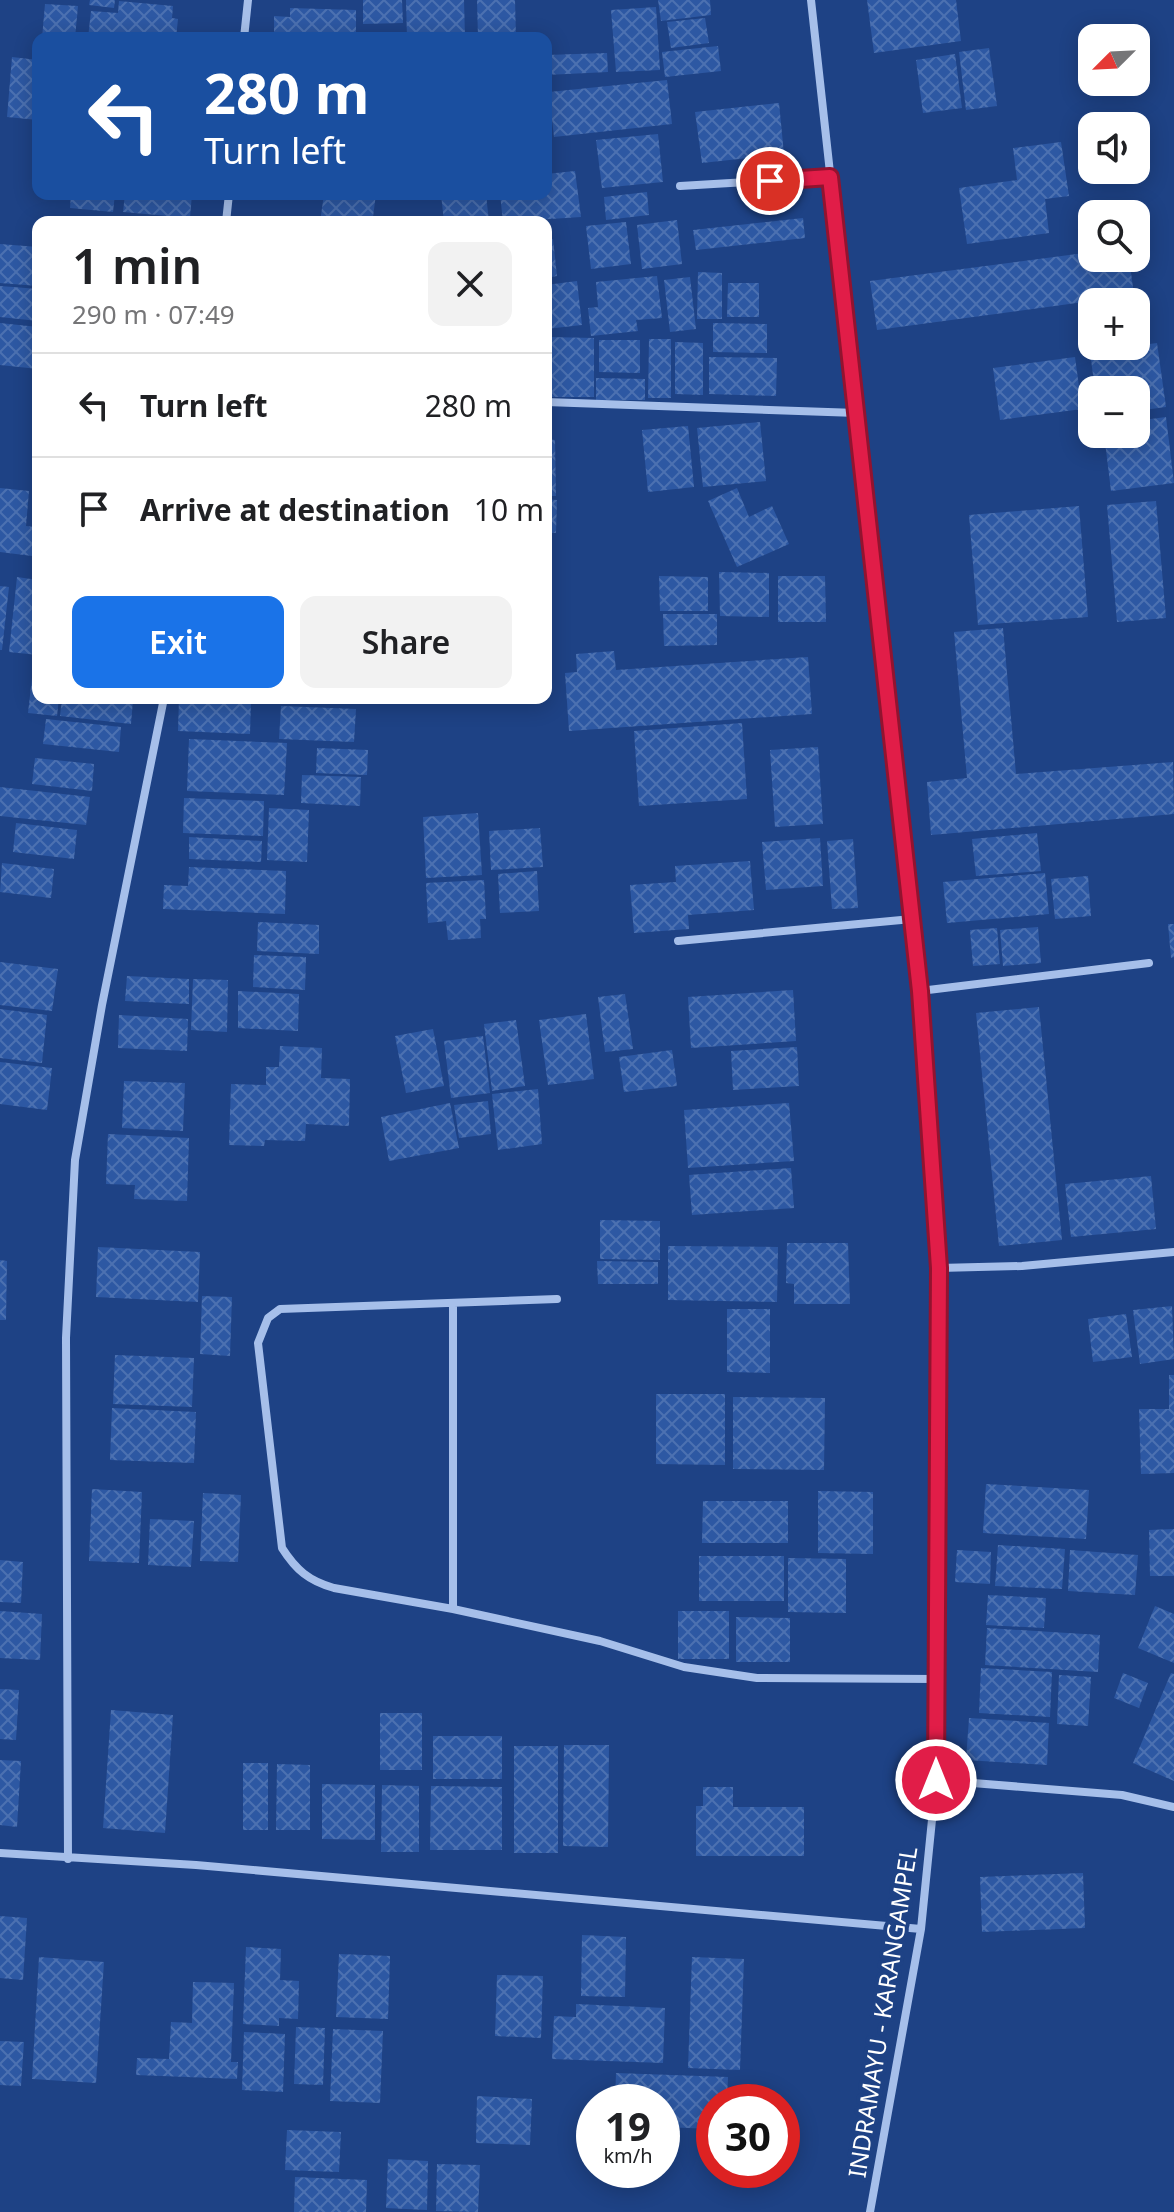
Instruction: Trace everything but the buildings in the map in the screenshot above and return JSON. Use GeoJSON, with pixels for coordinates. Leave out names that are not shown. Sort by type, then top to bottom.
{"type":"FeatureCollection","features":[{"type":"Feature","properties":{"kind":"street"},"geometry":{"type":"LineString","coordinates":[[245,32],[248,0]]}},
{"type":"Feature","properties":{"kind":"street","name":"INDRAMAYU - KARANGAMPEL"},"geometry":{"type":"LineString","coordinates":[[811,0],[920,991],[939,1268],[936,1780],[921,1929],[870,2212]]}},
{"type":"Feature","properties":{"kind":"street"},"geometry":{"type":"LineString","coordinates":[[680,186],[830,177]]}},
{"type":"Feature","properties":{"kind":"street"},"geometry":{"type":"LineString","coordinates":[[552,402],[857,413]]}},
{"type":"Feature","properties":{"kind":"street"},"geometry":{"type":"LineString","coordinates":[[68,1859],[66,1338],[75,1160],[102,1005],[163,704]]}},
{"type":"Feature","properties":{"kind":"street"},"geometry":{"type":"LineString","coordinates":[[678,941],[912,919]]}},
{"type":"Feature","properties":{"kind":"street"},"geometry":{"type":"LineString","coordinates":[[920,991],[1149,963]]}},
{"type":"Feature","properties":{"kind":"street"},"geometry":{"type":"LineString","coordinates":[[939,1268],[1022,1266],[1174,1252]]}},
{"type":"Feature","properties":{"kind":"street"},"geometry":{"type":"LineString","coordinates":[[557,1299],[280,1309],[268,1318],[258,1343],[282,1548],[295,1569],[317,1583],[334,1588],[453,1609],[600,1641],[684,1667],[757,1678],[937,1679]]}},
{"type":"Feature","properties":{"kind":"street"},"geometry":{"type":"LineString","coordinates":[[453,1305],[453,1609]]}},
{"type":"Feature","properties":{"kind":"street"},"geometry":{"type":"LineString","coordinates":[[936,1780],[1122,1795],[1174,1807]]}},
{"type":"Feature","properties":{"kind":"street"},"geometry":{"type":"LineString","coordinates":[[0,1853],[196,1865],[921,1929]]}},
{"type":"Feature","properties":{"kind":"route"},"geometry":{"type":"LineString","coordinates":[[770,181],[830,177],[920,991],[939,1268],[936,1780]]}}]}
